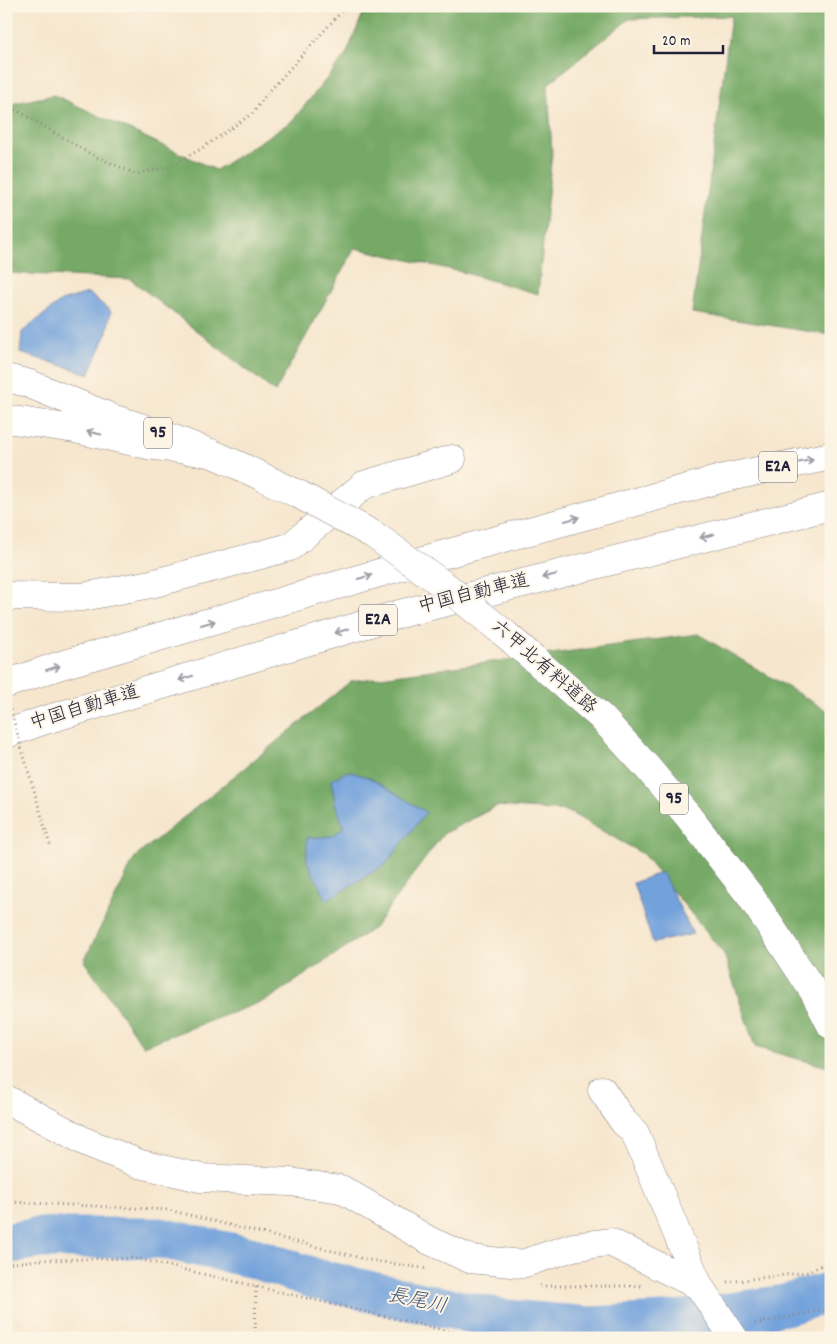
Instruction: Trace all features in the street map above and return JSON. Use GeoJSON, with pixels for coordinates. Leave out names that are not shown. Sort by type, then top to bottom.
{"type":"FeatureCollection","features":[{"type":"Feature","properties":{"kind":"main road"},"geometry":{"type":"LineString","coordinates":[[6,378],[27,383],[105,416]]}},
{"type":"Feature","properties":{"kind":"main road","name":"六甲北有料道路"},"geometry":{"type":"LineString","coordinates":[[6,391],[105,416],[211,453],[300,495],[374,535],[444,585],[504,633],[601,717],[646,766],[688,816],[751,897],[814,992],[831,1025]]}},
{"type":"Feature","properties":{"kind":"main road"},"geometry":{"type":"LineString","coordinates":[[6,419],[211,453]]}},
{"type":"Feature","properties":{"kind":"main road","name":"E2A"},"geometry":{"type":"LineString","coordinates":[[6,684],[58,666],[438,556],[724,478],[831,456]]}},
{"type":"Feature","properties":{"kind":"main road"},"geometry":{"type":"LineString","coordinates":[[6,596],[82,597],[151,584],[290,546],[364,485],[452,459]]}},
{"type":"Feature","properties":{"kind":"main road","name":"中国自動車道"},"geometry":{"type":"LineString","coordinates":[[6,734],[42,721],[403,613],[831,506]]}},
{"type":"Feature","properties":{"kind":"main road"},"geometry":{"type":"LineString","coordinates":[[602,1090],[623,1120],[635,1133],[699,1286],[732,1334]]}},
{"type":"Feature","properties":{"kind":"main road"},"geometry":{"type":"LineString","coordinates":[[6,1099],[86,1142],[140,1164],[201,1178],[290,1182],[341,1189],[430,1240],[470,1259],[522,1264],[572,1247],[610,1242],[699,1286]]}},
{"type":"Feature","properties":{"kind":"path"},"geometry":{"type":"LineString","coordinates":[[6,105],[92,155],[136,174],[168,167],[201,150],[253,112],[266,95],[342,12],[343,6]]}},
{"type":"Feature","properties":{"kind":"path"},"geometry":{"type":"LineString","coordinates":[[6,694],[50,845]]}},
{"type":"Feature","properties":{"kind":"path"},"geometry":{"type":"LineString","coordinates":[[6,1203],[169,1210],[369,1260],[436,1271]]}},
{"type":"Feature","properties":{"kind":"path"},"geometry":{"type":"LineString","coordinates":[[6,1264],[38,1260],[134,1258],[478,1338]]}},
{"type":"Feature","properties":{"kind":"path"},"geometry":{"type":"LineString","coordinates":[[699,1286],[808,1272],[831,1260]]}},
{"type":"Feature","properties":{"kind":"path"},"geometry":{"type":"LineString","coordinates":[[255,1338],[256,1286]]}},
{"type":"Feature","properties":{"kind":"path"},"geometry":{"type":"LineString","coordinates":[[533,1286],[650,1286]]}},
{"type":"Feature","properties":{"kind":"green space"},"geometry":{"type":"Polygon","coordinates":[[[366,6],[831,6],[831,335],[692,313],[731,16],[629,19],[548,84],[552,153],[538,294],[462,272],[355,248],[275,392],[130,279],[6,273],[6,105],[54,95],[216,170],[292,121],[346,55],[366,6]]]}},
{"type":"Feature","properties":{"kind":"green space"},"geometry":{"type":"Polygon","coordinates":[[[698,634],[831,713],[831,1068],[755,1047],[724,954],[643,854],[567,811],[497,806],[443,834],[374,928],[269,999],[143,1046],[84,961],[135,857],[351,681],[698,634]]]}},
{"type":"Feature","properties":{"kind":"water"},"geometry":{"type":"Polygon","coordinates":[[[88,293],[111,311],[106,336],[89,374],[20,353],[22,332],[61,301],[88,293]]]}},
{"type":"Feature","properties":{"kind":"water"},"geometry":{"type":"Polygon","coordinates":[[[348,771],[370,778],[426,812],[386,864],[327,900],[307,862],[307,838],[333,836],[344,827],[336,806],[331,780],[348,771]]]}},
{"type":"Feature","properties":{"kind":"water"},"geometry":{"type":"Polygon","coordinates":[[[662,872],[693,934],[653,943],[633,883],[662,872]]]}},
{"type":"Feature","properties":{"kind":"waterway","name":"長尾川"},"geometry":{"type":"LineString","coordinates":[[6,1244],[37,1238],[160,1238],[254,1258],[316,1279],[398,1298],[506,1320],[591,1327],[662,1323],[785,1305],[831,1292]]}}]}
